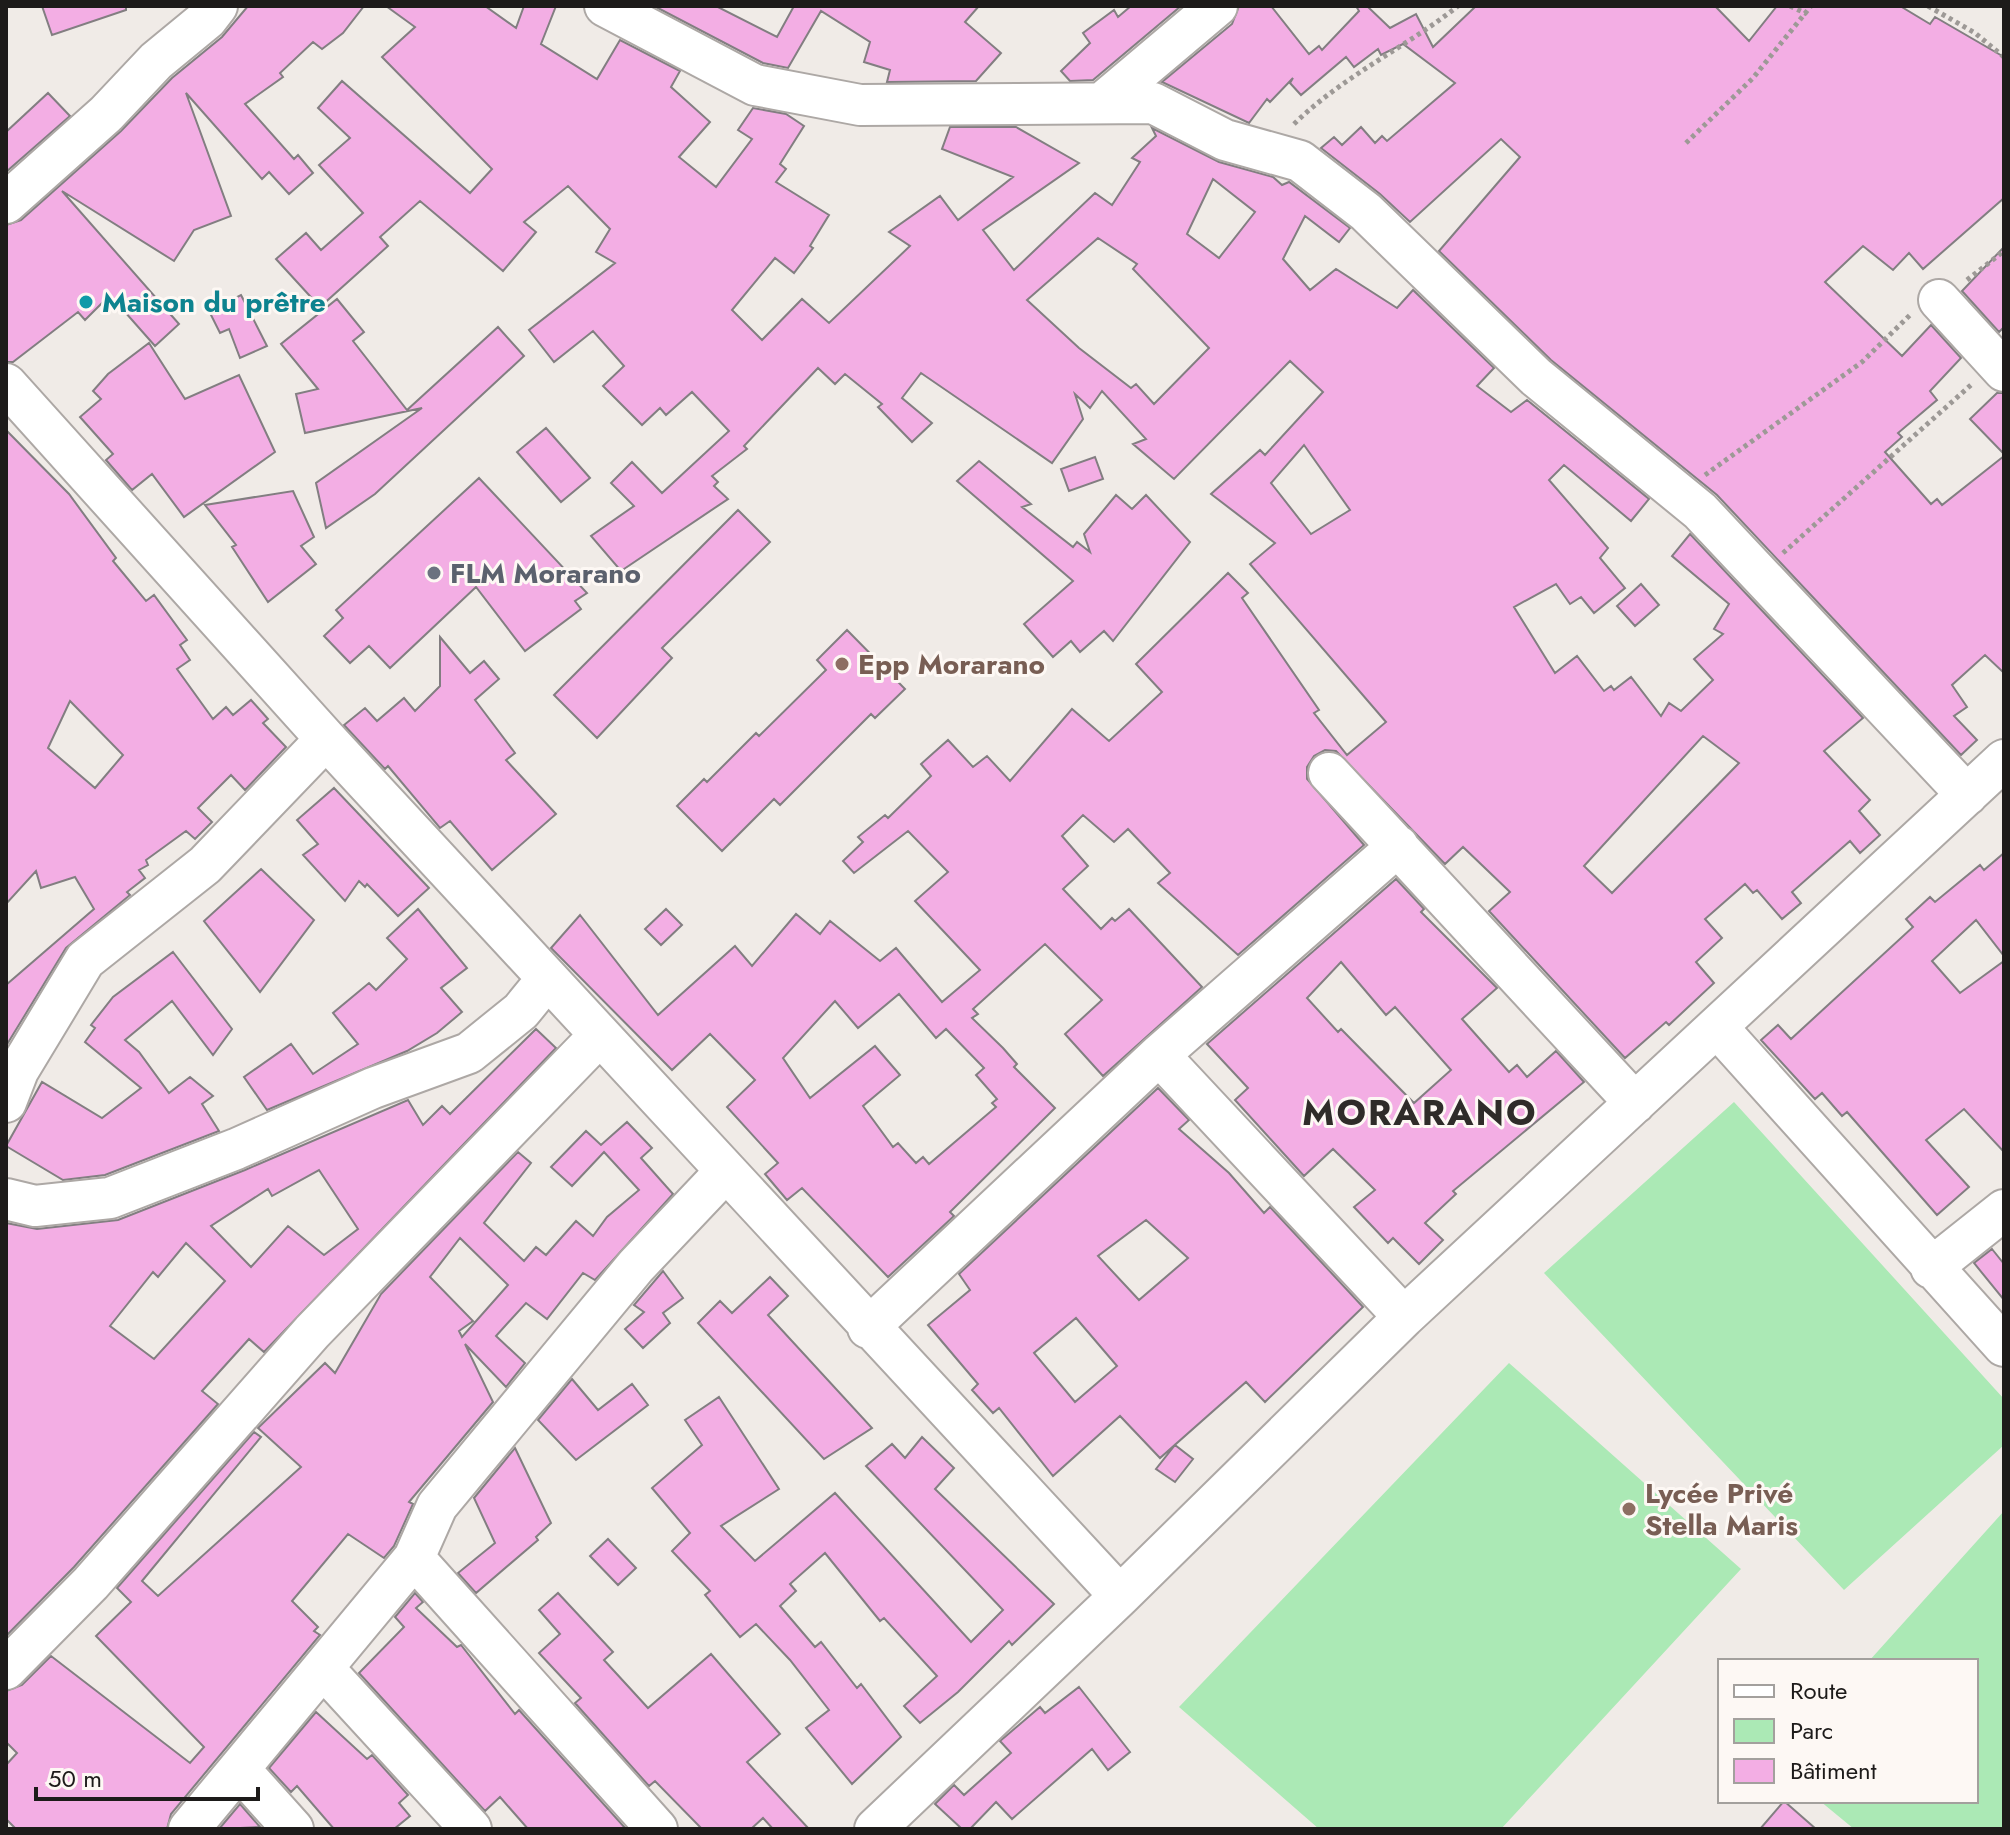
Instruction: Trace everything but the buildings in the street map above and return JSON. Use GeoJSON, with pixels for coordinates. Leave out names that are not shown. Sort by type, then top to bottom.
{"type":"FeatureCollection","features":[{"type":"Feature","properties":{"kind":"street"},"geometry":{"type":"LineString","coordinates":[[6,203],[106,114],[156,61],[207,19],[217,6]]}},
{"type":"Feature","properties":{"kind":"street"},"geometry":{"type":"LineString","coordinates":[[605,6],[755,85],[860,105],[1153,103],[1225,140],[1300,161],[1366,212],[1536,377],[1679,497],[1700,511],[1759,575],[1990,784],[1717,1027],[1404,1317],[1120,1596],[875,1829]]}},
{"type":"Feature","properties":{"kind":"street"},"geometry":{"type":"LineString","coordinates":[[1102,103],[1217,6]]}},
{"type":"Feature","properties":{"kind":"street"},"geometry":{"type":"LineString","coordinates":[[1939,300],[2000,366]]}},
{"type":"Feature","properties":{"kind":"street"},"geometry":{"type":"LineString","coordinates":[[6,384],[326,739],[868,1328],[1120,1596]]}},
{"type":"Feature","properties":{"kind":"street"},"geometry":{"type":"LineString","coordinates":[[6,1102],[18,1071],[85,960],[205,865],[326,739]]}},
{"type":"Feature","properties":{"kind":"street"},"geometry":{"type":"LineString","coordinates":[[1329,773],[1635,1103]]}},
{"type":"Feature","properties":{"kind":"street"},"geometry":{"type":"LineString","coordinates":[[868,1328],[1159,1055],[1398,846]]}},
{"type":"Feature","properties":{"kind":"street"},"geometry":{"type":"LineString","coordinates":[[6,1199],[35,1206],[110,1198],[236,1149],[373,1088],[469,1053],[521,1011],[547,979]]}},
{"type":"Feature","properties":{"kind":"street"},"geometry":{"type":"LineString","coordinates":[[1717,1027],[2004,1346]]}},
{"type":"Feature","properties":{"kind":"street"},"geometry":{"type":"LineString","coordinates":[[6,1669],[91,1583],[312,1332],[599,1036]]}},
{"type":"Feature","properties":{"kind":"street"},"geometry":{"type":"LineString","coordinates":[[1159,1055],[1404,1317]]}},
{"type":"Feature","properties":{"kind":"street"},"geometry":{"type":"LineString","coordinates":[[189,1829],[241,1771],[414,1558],[437,1506],[636,1266],[725,1172]]}},
{"type":"Feature","properties":{"kind":"street"},"geometry":{"type":"LineString","coordinates":[[1931,1268],[2004,1210]]}},
{"type":"Feature","properties":{"kind":"street"},"geometry":{"type":"LineString","coordinates":[[414,1558],[657,1829]]}},
{"type":"Feature","properties":{"kind":"street"},"geometry":{"type":"LineString","coordinates":[[324,1669],[471,1829]]}},
{"type":"Feature","properties":{"kind":"street"},"geometry":{"type":"LineString","coordinates":[[241,1771],[293,1829]]}},
{"type":"Feature","properties":{"kind":"path"},"geometry":{"type":"LineString","coordinates":[[1267,151],[1345,81],[1419,37],[1458,6]]}},
{"type":"Feature","properties":{"kind":"path"},"geometry":{"type":"LineString","coordinates":[[1790,6],[1807,14]]}},
{"type":"Feature","properties":{"kind":"path"},"geometry":{"type":"LineString","coordinates":[[1686,143],[1753,78],[1811,6]]}},
{"type":"Feature","properties":{"kind":"path"},"geometry":{"type":"LineString","coordinates":[[1928,6],[1975,33],[2004,57]]}},
{"type":"Feature","properties":{"kind":"path"},"geometry":{"type":"LineString","coordinates":[[1679,497],[1771,425],[1862,362],[1914,312],[1939,300],[2004,251]]}},
{"type":"Feature","properties":{"kind":"path"},"geometry":{"type":"LineString","coordinates":[[1759,575],[2000,366]]}},
{"type":"Feature","properties":{"kind":"green space"},"geometry":{"type":"Polygon","coordinates":[[[1734,1102],[2004,1399],[2004,1445],[1844,1590],[1544,1273],[1734,1102]]]}},
{"type":"Feature","properties":{"kind":"green space"},"geometry":{"type":"Polygon","coordinates":[[[1509,1363],[1741,1569],[1501,1829],[1319,1829],[1179,1707],[1509,1363]]]}},
{"type":"Feature","properties":{"kind":"green space"},"geometry":{"type":"Polygon","coordinates":[[[2004,1511],[2004,1829],[1854,1829],[1822,1803],[1978,1803],[1978,1659],[1871,1659],[2004,1511]]]}},
{"type":"Feature","properties":{"kind":"place","name":"Maison du prêtre"},"geometry":{"type":"Point","coordinates":[86,302]}},
{"type":"Feature","properties":{"kind":"place","name":"FLM Morarano"},"geometry":{"type":"Point","coordinates":[434,573]}},
{"type":"Feature","properties":{"kind":"place","name":"Epp Morarano"},"geometry":{"type":"Point","coordinates":[842,664]}},
{"type":"Feature","properties":{"kind":"place","name":"Lycée Privé Stella Maris"},"geometry":{"type":"Point","coordinates":[1629,1509]}},
{"type":"Feature","properties":{"kind":"district","name":"MORARANO"},"geometry":{"type":"Point","coordinates":[1420,1112]}}]}
